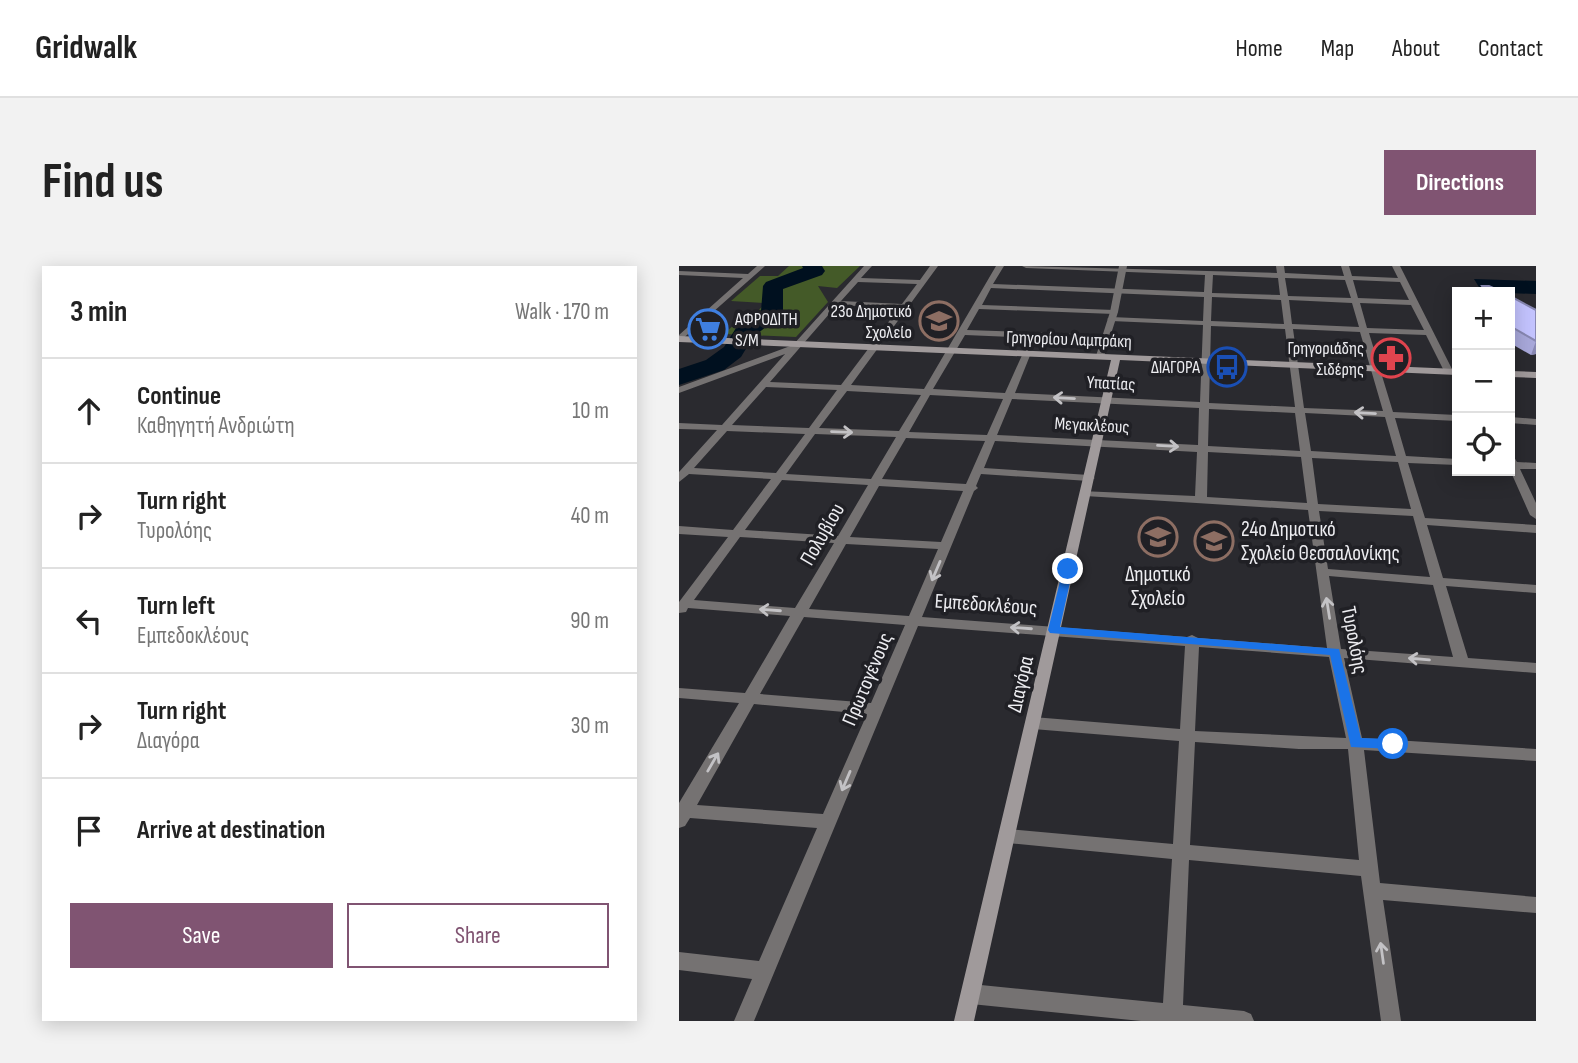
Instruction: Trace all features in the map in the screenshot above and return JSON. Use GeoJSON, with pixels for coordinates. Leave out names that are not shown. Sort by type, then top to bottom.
{"type":"FeatureCollection","features":[{"type":"Feature","properties":{"kind":"main road","name":"Γρηγορίου Λαμπράκη"},"geometry":{"type":"LineString","coordinates":[[679,339],[1452,372]]}},
{"type":"Feature","properties":{"kind":"main road","name":"Διαγόρα"},"geometry":{"type":"LineString","coordinates":[[964,1021],[1097,443],[1106,400],[1108,356]]}},
{"type":"Feature","properties":{"kind":"main road"},"geometry":{"type":"LineString","coordinates":[[1515,374],[1536,375]]}},
{"type":"Feature","properties":{"kind":"street"},"geometry":{"type":"LineString","coordinates":[[679,339],[761,266]]}},
{"type":"Feature","properties":{"kind":"street"},"geometry":{"type":"LineString","coordinates":[[683,475],[869,266]]}},
{"type":"Feature","properties":{"kind":"street"},"geometry":{"type":"LineString","coordinates":[[682,607],[934,266]]}},
{"type":"Feature","properties":{"kind":"street","name":"Πολυβίου"},"geometry":{"type":"LineString","coordinates":[[681,814],[1000,266]]}},
{"type":"Feature","properties":{"kind":"street"},"geometry":{"type":"LineString","coordinates":[[1026,266],[1123,267],[1209,272],[1281,271],[1404,280]]}},
{"type":"Feature","properties":{"kind":"street"},"geometry":{"type":"LineString","coordinates":[[1345,266],[1462,662]]}},
{"type":"Feature","properties":{"kind":"street"},"geometry":{"type":"LineString","coordinates":[[1396,266],[1452,370]]}},
{"type":"Feature","properties":{"kind":"street"},"geometry":{"type":"LineString","coordinates":[[1027,335],[1037,309],[1063,267]]}},
{"type":"Feature","properties":{"kind":"street","name":"Διαγόρα"},"geometry":{"type":"LineString","coordinates":[[1108,356],[1106,338],[1123,267]]}},
{"type":"Feature","properties":{"kind":"street","name":"Τυρολόης"},"geometry":{"type":"LineString","coordinates":[[1281,271],[1322,572],[1335,652],[1355,743],[1369,869],[1391,1021]]}},
{"type":"Feature","properties":{"kind":"street"},"geometry":{"type":"LineString","coordinates":[[1201,500],[1209,272]]}},
{"type":"Feature","properties":{"kind":"street"},"geometry":{"type":"LineString","coordinates":[[679,273],[750,276]]}},
{"type":"Feature","properties":{"kind":"street"},"geometry":{"type":"LineString","coordinates":[[856,280],[922,282]]}},
{"type":"Feature","properties":{"kind":"street"},"geometry":{"type":"LineString","coordinates":[[988,286],[1415,303]]}},
{"type":"Feature","properties":{"kind":"street"},"geometry":{"type":"LineString","coordinates":[[837,303],[905,306]]}},
{"type":"Feature","properties":{"kind":"street"},"geometry":{"type":"LineString","coordinates":[[975,307],[1037,309],[1207,324],[1430,333]]}},
{"type":"Feature","properties":{"kind":"street"},"geometry":{"type":"LineString","coordinates":[[961,332],[1106,338]]}},
{"type":"Feature","properties":{"kind":"street"},"geometry":{"type":"LineString","coordinates":[[679,390],[770,358],[800,344]]}},
{"type":"Feature","properties":{"kind":"street","name":"Πρωτογένους"},"geometry":{"type":"LineString","coordinates":[[744,1021],[1027,353]]}},
{"type":"Feature","properties":{"kind":"street"},"geometry":{"type":"LineString","coordinates":[[679,383],[695,383]]}},
{"type":"Feature","properties":{"kind":"street","name":"Υπατίας"},"geometry":{"type":"LineString","coordinates":[[764,384],[1452,418]]}},
{"type":"Feature","properties":{"kind":"street"},"geometry":{"type":"LineString","coordinates":[[1515,420],[1536,422]]}},
{"type":"Feature","properties":{"kind":"street","name":"Μεγακλέους"},"geometry":{"type":"LineString","coordinates":[[679,426],[993,438],[1452,462]]}},
{"type":"Feature","properties":{"kind":"street"},"geometry":{"type":"LineString","coordinates":[[1515,463],[1536,466]]}},
{"type":"Feature","properties":{"kind":"street"},"geometry":{"type":"LineString","coordinates":[[979,471],[1089,478]]}},
{"type":"Feature","properties":{"kind":"street"},"geometry":{"type":"LineString","coordinates":[[1515,471],[1536,515]]}},
{"type":"Feature","properties":{"kind":"street"},"geometry":{"type":"LineString","coordinates":[[683,475],[778,477],[972,488]]}},
{"type":"Feature","properties":{"kind":"street"},"geometry":{"type":"LineString","coordinates":[[1085,493],[1313,506],[1536,529]]}},
{"type":"Feature","properties":{"kind":"street"},"geometry":{"type":"LineString","coordinates":[[679,530],[947,546]]}},
{"type":"Feature","properties":{"kind":"street"},"geometry":{"type":"LineString","coordinates":[[1322,572],[1536,589]]}},
{"type":"Feature","properties":{"kind":"street","name":"Εμπεδοκλέους"},"geometry":{"type":"LineString","coordinates":[[682,607],[915,620],[1536,668]]}},
{"type":"Feature","properties":{"kind":"street"},"geometry":{"type":"LineString","coordinates":[[1172,1018],[1192,640]]}},
{"type":"Feature","properties":{"kind":"street"},"geometry":{"type":"LineString","coordinates":[[679,693],[877,709]]}},
{"type":"Feature","properties":{"kind":"street"},"geometry":{"type":"LineString","coordinates":[[1033,723],[1189,736],[1536,755]]}},
{"type":"Feature","properties":{"kind":"street"},"geometry":{"type":"LineString","coordinates":[[681,814],[828,822]]}},
{"type":"Feature","properties":{"kind":"street"},"geometry":{"type":"LineString","coordinates":[[1007,836],[1369,869]]}},
{"type":"Feature","properties":{"kind":"street"},"geometry":{"type":"LineString","coordinates":[[1373,891],[1536,905]]}},
{"type":"Feature","properties":{"kind":"street"},"geometry":{"type":"LineString","coordinates":[[679,961],[765,971]]}},
{"type":"Feature","properties":{"kind":"street"},"geometry":{"type":"LineString","coordinates":[[971,994],[1172,1018],[1244,1021]]}},
{"type":"Feature","properties":{"kind":"green space"},"geometry":{"type":"Polygon","coordinates":[[[789,266],[860,266],[837,288],[818,286],[828,302],[796,337],[724,334],[749,311],[758,311],[765,303],[731,301],[760,276],[778,276],[789,266]]]}},
{"type":"Feature","properties":{"kind":"water"},"geometry":{"type":"Polygon","coordinates":[[[1474,279],[1536,281],[1536,294],[1515,293],[1515,287],[1479,287],[1474,279]]]}},
{"type":"Feature","properties":{"kind":"building"},"geometry":{"type":"Polygon","coordinates":[[[1515,299],[1536,310],[1536,341],[1515,329],[1515,299]]]}},
{"type":"Feature","properties":{"kind":"waterway"},"geometry":{"type":"LineString","coordinates":[[679,377],[715,365],[733,352],[744,333],[772,314],[773,286],[815,271],[812,266]]}},
{"type":"Feature","properties":{"kind":"place","name":"23ο Δημοτικό Σχολείο"},"geometry":{"type":"Point","coordinates":[939,321]}},
{"type":"Feature","properties":{"kind":"place","name":"ΑΦΡΟΔΙΤΗ S/M"},"geometry":{"type":"Point","coordinates":[708,329]}},
{"type":"Feature","properties":{"kind":"place","name":"Γρηγοριάδης Σιδέρης"},"geometry":{"type":"Point","coordinates":[1391,358]}},
{"type":"Feature","properties":{"kind":"place","name":"ΔΙΑΓΟΡΑ"},"geometry":{"type":"Point","coordinates":[1227,367]}},
{"type":"Feature","properties":{"kind":"place","name":"Δημοτικό Σχολείο"},"geometry":{"type":"Point","coordinates":[1158,537]}},
{"type":"Feature","properties":{"kind":"place","name":"24ο Δημοτικό Σχολείο Θεσσαλονίκης"},"geometry":{"type":"Point","coordinates":[1214,541]}},
{"type":"Feature","properties":{"kind":"route"},"geometry":{"type":"LineString","coordinates":[[1068,569],[1054,630],[1335,652],[1355,743],[1393,744]]}}]}
